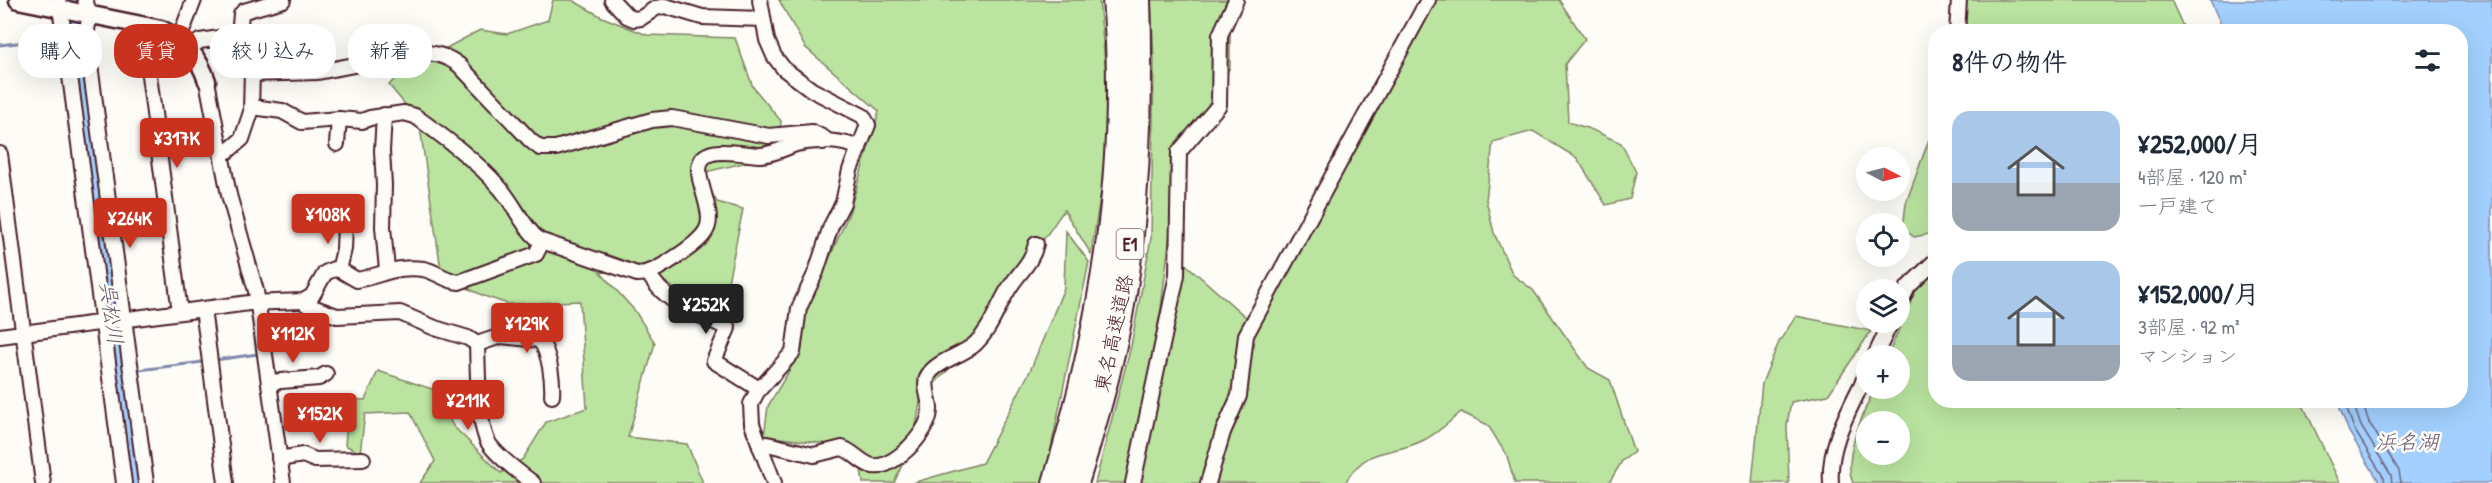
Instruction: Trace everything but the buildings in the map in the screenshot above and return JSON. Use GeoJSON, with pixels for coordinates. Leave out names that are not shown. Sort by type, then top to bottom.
{"type":"FeatureCollection","features":[{"type":"Feature","properties":{"kind":"highway","name":"東名高速道路"},"geometry":{"type":"LineString","coordinates":[[1055,483],[1082,386],[1097,318],[1109,232],[1116,152],[1118,77],[1116,0]]}},
{"type":"Feature","properties":{"kind":"highway","name":"東名高速道路"},"geometry":{"type":"LineString","coordinates":[[1076,483],[1113,350],[1127,267],[1136,181],[1140,99],[1138,0]]}},
{"type":"Feature","properties":{"kind":"street"},"geometry":{"type":"LineString","coordinates":[[18,0],[87,9],[139,24]]}},
{"type":"Feature","properties":{"kind":"street"},"geometry":{"type":"LineString","coordinates":[[189,24],[194,0]]}},
{"type":"Feature","properties":{"kind":"street"},"geometry":{"type":"LineString","coordinates":[[241,24],[244,11],[283,0]]}},
{"type":"Feature","properties":{"kind":"street"},"geometry":{"type":"LineString","coordinates":[[612,0],[627,16],[634,19],[665,6],[702,17],[763,19]]}},
{"type":"Feature","properties":{"kind":"street"},"geometry":{"type":"LineString","coordinates":[[760,0],[770,48],[784,69],[812,90],[866,118],[867,129],[850,170],[843,203],[831,226],[816,273],[799,308],[793,352],[753,397],[750,411],[760,447],[774,483]]}},
{"type":"Feature","properties":{"kind":"street"},"geometry":{"type":"LineString","coordinates":[[1133,483],[1177,275],[1179,152],[1219,105],[1220,34],[1236,0]]}},
{"type":"Feature","properties":{"kind":"street"},"geometry":{"type":"LineString","coordinates":[[1208,483],[1223,432],[1239,396],[1246,335],[1428,0]]}},
{"type":"Feature","properties":{"kind":"street"},"geometry":{"type":"LineString","coordinates":[[1958,24],[1959,0]]}},
{"type":"Feature","properties":{"kind":"street"},"geometry":{"type":"LineString","coordinates":[[60,6],[124,483]]}},
{"type":"Feature","properties":{"kind":"street"},"geometry":{"type":"LineString","coordinates":[[87,9],[86,35],[146,483]]}},
{"type":"Feature","properties":{"kind":"street"},"geometry":{"type":"LineString","coordinates":[[336,69],[416,53],[432,53],[446,57],[459,65],[531,141],[545,149],[556,148],[652,120],[672,118],[769,136],[816,133],[824,138],[823,142]]}},
{"type":"Feature","properties":{"kind":"street"},"geometry":{"type":"LineString","coordinates":[[198,61],[207,81],[229,195],[258,303],[283,483]]}},
{"type":"Feature","properties":{"kind":"street"},"geometry":{"type":"LineString","coordinates":[[149,78],[180,312]]}},
{"type":"Feature","properties":{"kind":"street"},"geometry":{"type":"LineString","coordinates":[[222,152],[228,151],[243,139],[252,108],[252,78]]}},
{"type":"Feature","properties":{"kind":"street"},"geometry":{"type":"LineString","coordinates":[[252,108],[279,111],[302,122],[339,119],[362,121],[404,113],[420,119],[492,179],[509,199],[532,234],[542,242],[631,272],[648,272],[666,264],[698,242],[705,234],[710,218],[698,169],[702,158],[707,154],[718,152],[762,154],[803,143],[823,142],[852,145],[859,148]]}},
{"type":"Feature","properties":{"kind":"street"},"geometry":{"type":"LineString","coordinates":[[384,116],[382,227],[387,270]]}},
{"type":"Feature","properties":{"kind":"street"},"geometry":{"type":"LineString","coordinates":[[337,144],[339,119]]}},
{"type":"Feature","properties":{"kind":"street"},"geometry":{"type":"LineString","coordinates":[[0,154],[43,483]]}},
{"type":"Feature","properties":{"kind":"street"},"geometry":{"type":"LineString","coordinates":[[339,270],[344,249],[345,224]]}},
{"type":"Feature","properties":{"kind":"street"},"geometry":{"type":"LineString","coordinates":[[0,336],[203,309],[305,301],[312,296],[325,273],[339,270],[357,280],[387,270],[421,269],[450,281],[459,282],[536,254],[542,242]]}},
{"type":"Feature","properties":{"kind":"street"},"geometry":{"type":"LineString","coordinates":[[760,447],[767,444],[814,455],[842,448],[870,466],[889,463],[920,437],[928,424],[930,409],[926,382],[930,372],[968,350],[982,337],[1009,288],[1029,263],[1036,244]]}},
{"type":"Feature","properties":{"kind":"street"},"geometry":{"type":"LineString","coordinates":[[1910,285],[1928,268]]}},
{"type":"Feature","properties":{"kind":"street"},"geometry":{"type":"LineString","coordinates":[[648,272],[651,279],[677,304],[728,328],[714,361],[759,389]]}},
{"type":"Feature","properties":{"kind":"street"},"geometry":{"type":"LineString","coordinates":[[305,301],[307,305],[337,316],[405,314],[435,328],[468,338],[477,344]]}},
{"type":"Feature","properties":{"kind":"street"},"geometry":{"type":"LineString","coordinates":[[203,309],[226,483]]}},
{"type":"Feature","properties":{"kind":"street"},"geometry":{"type":"LineString","coordinates":[[477,344],[501,336],[539,340],[544,346],[553,377],[552,396]]}},
{"type":"Feature","properties":{"kind":"street"},"geometry":{"type":"LineString","coordinates":[[477,344],[478,387],[488,441],[533,483]]}},
{"type":"Feature","properties":{"kind":"street"},"geometry":{"type":"LineString","coordinates":[[269,382],[319,378],[326,374]]}},
{"type":"Feature","properties":{"kind":"street"},"geometry":{"type":"LineString","coordinates":[[1831,483],[1833,454],[1838,435],[1856,396]]}},
{"type":"Feature","properties":{"kind":"street"},"geometry":{"type":"LineString","coordinates":[[279,459],[303,455],[315,460],[363,459]]}},
{"type":"Feature","properties":{"kind":"green space"},"geometry":{"type":"Polygon","coordinates":[[[553,0],[572,0],[602,17],[647,35],[735,38],[753,87],[781,121],[777,155],[701,173],[717,202],[743,209],[726,292],[692,302],[655,274],[600,272],[635,311],[655,343],[628,437],[687,444],[703,483],[420,483],[435,461],[410,412],[365,414],[360,453],[345,445],[349,399],[365,400],[378,371],[435,390],[453,426],[501,473],[523,459],[546,422],[587,408],[580,301],[508,304],[484,296],[442,276],[419,121],[389,85],[396,78],[432,78],[432,55],[480,30],[507,34],[548,20],[553,0]]]}},
{"type":"Feature","properties":{"kind":"green space"},"geometry":{"type":"Polygon","coordinates":[[[779,0],[1099,0],[1108,93],[1103,179],[1091,254],[1064,210],[965,353],[921,397],[914,438],[894,483],[863,483],[861,468],[836,445],[764,436],[768,406],[802,349],[804,317],[849,213],[879,111],[805,47],[779,0]]]}},
{"type":"Feature","properties":{"kind":"green space"},"geometry":{"type":"Polygon","coordinates":[[[1151,0],[1230,0],[1230,67],[1178,168],[1161,308],[1146,390],[1160,386],[1176,315],[1182,261],[1256,326],[1436,0],[1559,0],[1585,39],[1565,64],[1568,122],[1621,143],[1636,172],[1630,199],[1606,205],[1577,158],[1533,131],[1493,142],[1486,200],[1494,233],[1513,275],[1533,290],[1588,368],[1610,380],[1634,452],[1622,461],[1609,483],[1515,483],[1507,456],[1488,425],[1461,412],[1439,431],[1424,440],[1380,453],[1362,462],[1345,483],[1095,483],[1131,346],[1151,238],[1154,60],[1151,0]]]}},
{"type":"Feature","properties":{"kind":"green space"},"geometry":{"type":"Polygon","coordinates":[[[1964,0],[2171,0],[2182,24],[1963,24],[1964,0]]]}},
{"type":"Feature","properties":{"kind":"green space"},"geometry":{"type":"Polygon","coordinates":[[[1928,142],[1928,234],[1914,237],[1910,234],[1910,213],[1905,213],[1906,203],[1910,201],[1910,192],[1928,142]]]}},
{"type":"Feature","properties":{"kind":"green space"},"geometry":{"type":"Polygon","coordinates":[[[1066,231],[1089,262],[1044,483],[912,483],[982,463],[1030,371],[1064,288],[1066,231]]]}},
{"type":"Feature","properties":{"kind":"green space"},"geometry":{"type":"Polygon","coordinates":[[[1928,276],[1928,408],[2178,408],[2178,411],[2184,408],[2304,408],[2340,483],[1853,483],[1850,461],[1856,435],[1856,465],[1910,465],[1910,411],[1865,411],[1870,399],[1910,399],[1910,345],[1892,345],[1897,333],[1910,333],[1910,303],[1916,289],[1928,276]]]}},
{"type":"Feature","properties":{"kind":"green space"},"geometry":{"type":"Polygon","coordinates":[[[1796,316],[1856,328],[1856,333],[1870,333],[1862,345],[1856,345],[1856,353],[1828,395],[1791,402],[1787,425],[1789,483],[1752,483],[1762,383],[1779,342],[1796,316]]]}},
{"type":"Feature","properties":{"kind":"water","name":"浜名湖"},"geometry":{"type":"Polygon","coordinates":[[[2210,0],[2492,0],[2492,483],[2380,483],[2349,432],[2340,408],[2468,408],[2468,24],[2221,24],[2210,0]]]}},
{"type":"Feature","properties":{"kind":"waterway","name":"呉松川"},"geometry":{"type":"LineString","coordinates":[[69,0],[135,483]]}},
{"type":"Feature","properties":{"kind":"waterway"},"geometry":{"type":"LineString","coordinates":[[0,45],[18,43]]}},
{"type":"Feature","properties":{"kind":"waterway"},"geometry":{"type":"LineString","coordinates":[[132,327],[138,369]]}},
{"type":"Feature","properties":{"kind":"waterway"},"geometry":{"type":"LineString","coordinates":[[215,360],[258,354]]}},
{"type":"Feature","properties":{"kind":"waterway"},"geometry":{"type":"LineString","coordinates":[[139,370],[203,362]]}},
{"type":"Feature","properties":{"kind":"waterway","name":"呉松川"},"geometry":{"type":"LineString","coordinates":[[120,373],[127,372]]}},
{"type":"Feature","properties":{"kind":"waterway"},"geometry":{"type":"LineString","coordinates":[[138,372],[153,483]]}}]}
